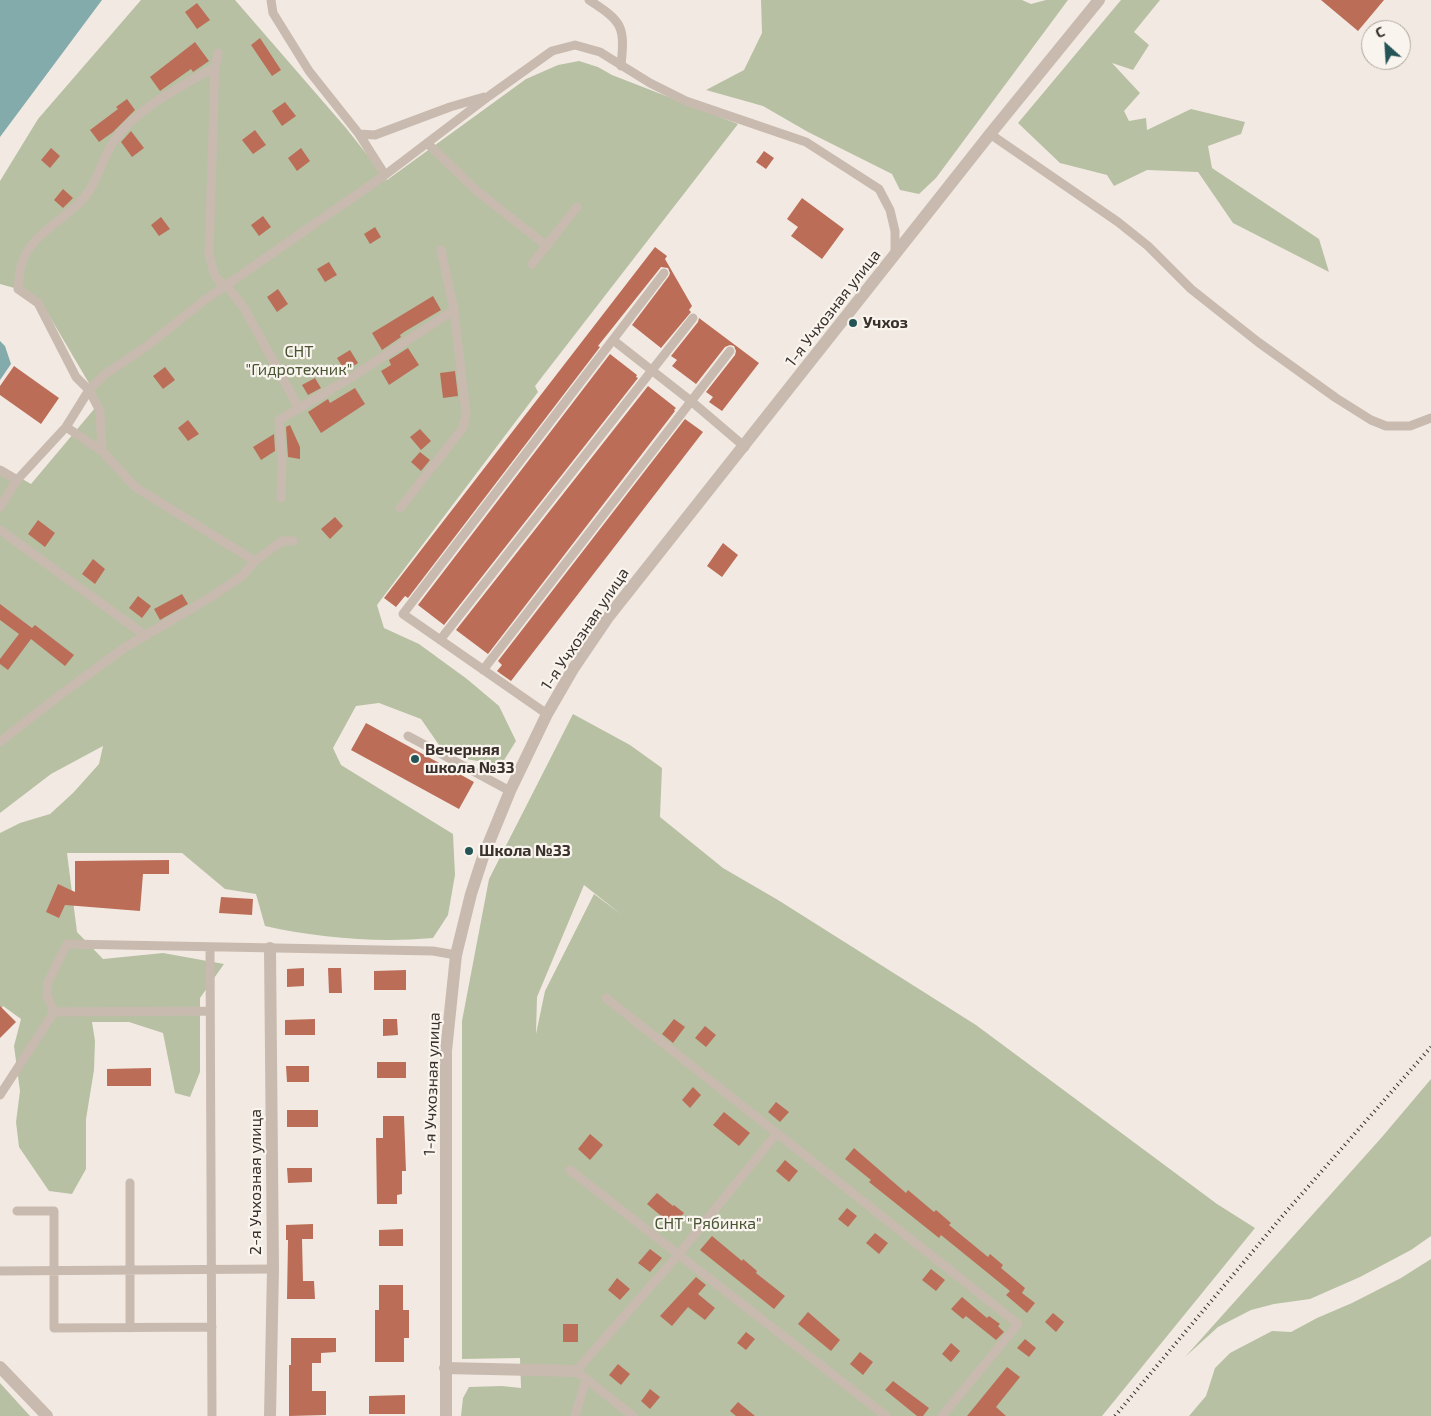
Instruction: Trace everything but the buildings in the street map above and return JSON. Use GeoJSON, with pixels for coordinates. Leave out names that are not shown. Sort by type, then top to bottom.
{"type":"FeatureCollection","features":[{"type":"Feature","properties":{"kind":"street","name":"1-я Учхозная улица"},"geometry":{"type":"LineString","coordinates":[[446,1416],[446,1051],[456,955],[477,875],[488,842],[510,791],[547,714],[573,669],[609,616],[990,134],[1099,0]]}},
{"type":"Feature","properties":{"kind":"street","name":"2-я Учхозная улица"},"geometry":{"type":"LineString","coordinates":[[270,948],[273,1269],[270,1416]]}},
{"type":"Feature","properties":{"kind":"street"},"geometry":{"type":"LineString","coordinates":[[0,1367],[47,1416]]}},
{"type":"Feature","properties":{"kind":"street"},"geometry":{"type":"LineString","coordinates":[[445,1368],[581,1375]]}},
{"type":"Feature","properties":{"kind":"lane"},"geometry":{"type":"LineString","coordinates":[[271,0],[273,12],[309,71],[359,134],[385,175]]}},
{"type":"Feature","properties":{"kind":"lane"},"geometry":{"type":"LineString","coordinates":[[589,0],[611,14],[622,31],[622,66]]}},
{"type":"Feature","properties":{"kind":"lane"},"geometry":{"type":"LineString","coordinates":[[0,506],[17,480],[66,427],[89,390],[104,374],[147,346],[202,302],[385,175],[552,51],[575,45],[600,52],[622,66],[686,100],[806,142],[879,189],[890,210],[895,231],[895,254]]}},
{"type":"Feature","properties":{"kind":"lane"},"geometry":{"type":"LineString","coordinates":[[218,53],[215,67],[210,254],[214,274],[219,281],[227,286],[244,308],[299,408]]}},
{"type":"Feature","properties":{"kind":"lane"},"geometry":{"type":"LineString","coordinates":[[102,451],[100,411],[89,390],[76,377],[38,303],[18,289],[22,262],[35,241],[72,210],[89,192],[113,142],[128,125],[161,98],[215,67]]}},
{"type":"Feature","properties":{"kind":"lane"},"geometry":{"type":"LineString","coordinates":[[359,134],[375,135],[450,107],[489,96]]}},
{"type":"Feature","properties":{"kind":"lane"},"geometry":{"type":"LineString","coordinates":[[990,134],[1118,222],[1148,246],[1191,289],[1258,342],[1336,398],[1371,420],[1386,426],[1410,426],[1431,418]]}},
{"type":"Feature","properties":{"kind":"lane"},"geometry":{"type":"LineString","coordinates":[[427,143],[477,191],[547,246]]}},
{"type":"Feature","properties":{"kind":"lane"},"geometry":{"type":"LineString","coordinates":[[532,264],[577,207]]}},
{"type":"Feature","properties":{"kind":"lane"},"geometry":{"type":"LineString","coordinates":[[400,508],[463,428],[466,414],[454,310],[441,250]]}},
{"type":"Feature","properties":{"kind":"lane"},"geometry":{"type":"LineString","coordinates":[[547,714],[403,614],[664,273]]}},
{"type":"Feature","properties":{"kind":"lane"},"geometry":{"type":"LineString","coordinates":[[281,498],[282,456],[279,420],[352,377],[454,310]]}},
{"type":"Feature","properties":{"kind":"lane"},"geometry":{"type":"LineString","coordinates":[[440,640],[693,318]]}},
{"type":"Feature","properties":{"kind":"lane"},"geometry":{"type":"LineString","coordinates":[[613,340],[745,446]]}},
{"type":"Feature","properties":{"kind":"lane"},"geometry":{"type":"LineString","coordinates":[[483,670],[730,351]]}},
{"type":"Feature","properties":{"kind":"lane"},"geometry":{"type":"LineString","coordinates":[[66,427],[102,451],[135,486],[255,561]]}},
{"type":"Feature","properties":{"kind":"lane"},"geometry":{"type":"LineString","coordinates":[[0,470],[17,480]]}},
{"type":"Feature","properties":{"kind":"lane"},"geometry":{"type":"LineString","coordinates":[[0,530],[146,636]]}},
{"type":"Feature","properties":{"kind":"lane"},"geometry":{"type":"LineString","coordinates":[[0,742],[124,648],[211,598],[242,576],[255,561],[282,541],[293,541]]}},
{"type":"Feature","properties":{"kind":"lane"},"geometry":{"type":"LineString","coordinates":[[408,736],[510,791]]}},
{"type":"Feature","properties":{"kind":"lane"},"geometry":{"type":"LineString","coordinates":[[54,1012],[47,996],[48,982],[67,944],[433,951],[456,955]]}},
{"type":"Feature","properties":{"kind":"lane"},"geometry":{"type":"LineString","coordinates":[[210,947],[212,1416]]}},
{"type":"Feature","properties":{"kind":"lane"},"geometry":{"type":"LineString","coordinates":[[606,998],[1018,1324],[942,1416]]}},
{"type":"Feature","properties":{"kind":"lane"},"geometry":{"type":"LineString","coordinates":[[54,1012],[210,1011]]}},
{"type":"Feature","properties":{"kind":"lane"},"geometry":{"type":"LineString","coordinates":[[0,1095],[54,1012]]}},
{"type":"Feature","properties":{"kind":"lane"},"geometry":{"type":"LineString","coordinates":[[575,1416],[581,1375],[777,1133]]}},
{"type":"Feature","properties":{"kind":"lane"},"geometry":{"type":"LineString","coordinates":[[570,1170],[886,1416]]}},
{"type":"Feature","properties":{"kind":"lane"},"geometry":{"type":"LineString","coordinates":[[130,1183],[130,1328]]}},
{"type":"Feature","properties":{"kind":"lane"},"geometry":{"type":"LineString","coordinates":[[17,1211],[54,1211],[54,1328],[212,1327]]}},
{"type":"Feature","properties":{"kind":"lane"},"geometry":{"type":"LineString","coordinates":[[0,1271],[273,1269]]}},
{"type":"Feature","properties":{"kind":"lane"},"geometry":{"type":"LineString","coordinates":[[581,1375],[633,1416]]}},
{"type":"Feature","properties":{"kind":"green space","name":"СНТ \"Гидротехник\""},"geometry":{"type":"Polygon","coordinates":[[[141,0],[235,0],[346,128],[387,180],[526,79],[558,65],[579,61],[738,124],[535,386],[538,392],[377,605],[384,628],[419,644],[467,679],[499,706],[516,741],[501,765],[466,759],[439,745],[421,719],[379,703],[356,706],[333,748],[341,765],[453,834],[455,875],[448,915],[433,938],[369,940],[306,934],[265,926],[256,894],[225,889],[182,853],[67,853],[77,932],[103,959],[163,953],[224,964],[200,998],[200,1072],[190,1097],[175,1093],[163,1033],[129,1022],[92,1022],[95,1041],[94,1070],[86,1119],[86,1169],[72,1194],[49,1191],[19,1147],[16,1122],[20,1091],[14,1046],[21,1019],[3,1006],[0,1011],[0,833],[20,823],[50,814],[73,793],[99,764],[103,746],[51,774],[0,813],[0,466],[31,484],[100,402],[40,300],[25,291],[0,284],[0,181],[38,119],[141,0]]]}},
{"type":"Feature","properties":{"kind":"green space"},"geometry":{"type":"Polygon","coordinates":[[[761,0],[1022,0],[1031,4],[1046,0],[1068,0],[936,178],[919,194],[900,190],[892,174],[808,132],[763,106],[706,90],[744,70],[762,33],[761,0]]]}},
{"type":"Feature","properties":{"kind":"green space"},"geometry":{"type":"Polygon","coordinates":[[[1121,0],[1160,0],[1134,32],[1149,45],[1133,70],[1112,63],[1140,93],[1124,111],[1129,121],[1146,118],[1147,130],[1191,109],[1245,122],[1241,134],[1208,146],[1212,168],[1319,239],[1329,272],[1233,223],[1198,172],[1147,170],[1114,186],[1107,175],[1060,163],[1018,123],[1121,0]]]}},
{"type":"Feature","properties":{"kind":"green space","name":"СНТ \"Рябинка\""},"geometry":{"type":"Polygon","coordinates":[[[573,714],[630,745],[662,768],[660,817],[723,868],[778,900],[976,1025],[1217,1204],[1255,1228],[1102,1416],[461,1416],[463,1398],[469,1387],[502,1386],[521,1388],[520,1358],[462,1359],[462,1021],[489,879],[573,714]],[[584,885],[537,997],[536,1034],[545,991],[594,894],[622,915],[584,885]]]}},
{"type":"Feature","properties":{"kind":"green space"},"geometry":{"type":"Polygon","coordinates":[[[1431,1079],[1431,1236],[1411,1250],[1360,1277],[1310,1299],[1274,1304],[1251,1310],[1218,1327],[1185,1357],[1382,1137],[1431,1079]]]}},
{"type":"Feature","properties":{"kind":"green space"},"geometry":{"type":"Polygon","coordinates":[[[1431,1259],[1431,1416],[1189,1416],[1206,1396],[1215,1368],[1230,1353],[1272,1331],[1291,1332],[1401,1278],[1431,1259]]]}},
{"type":"Feature","properties":{"kind":"green space"},"geometry":{"type":"Polygon","coordinates":[[[0,1383],[30,1416],[0,1416],[0,1383]]]}},
{"type":"Feature","properties":{"kind":"water"},"geometry":{"type":"Polygon","coordinates":[[[0,0],[102,0],[0,137],[0,0]]]}},
{"type":"Feature","properties":{"kind":"water"},"geometry":{"type":"Polygon","coordinates":[[[0,341],[5,346],[11,364],[0,380],[0,341]]]}},
{"type":"Feature","properties":{"kind":"railway"},"geometry":{"type":"LineString","coordinates":[[1115,1416],[1285,1213],[1431,1047]]}},
{"type":"Feature","properties":{"kind":"place","name":"Учхоз"},"geometry":{"type":"Point","coordinates":[853,323]}},
{"type":"Feature","properties":{"kind":"place","name":"Вечерняя школа №33"},"geometry":{"type":"Point","coordinates":[415,759]}},
{"type":"Feature","properties":{"kind":"place","name":"Школа №33"},"geometry":{"type":"Point","coordinates":[469,851]}}]}
